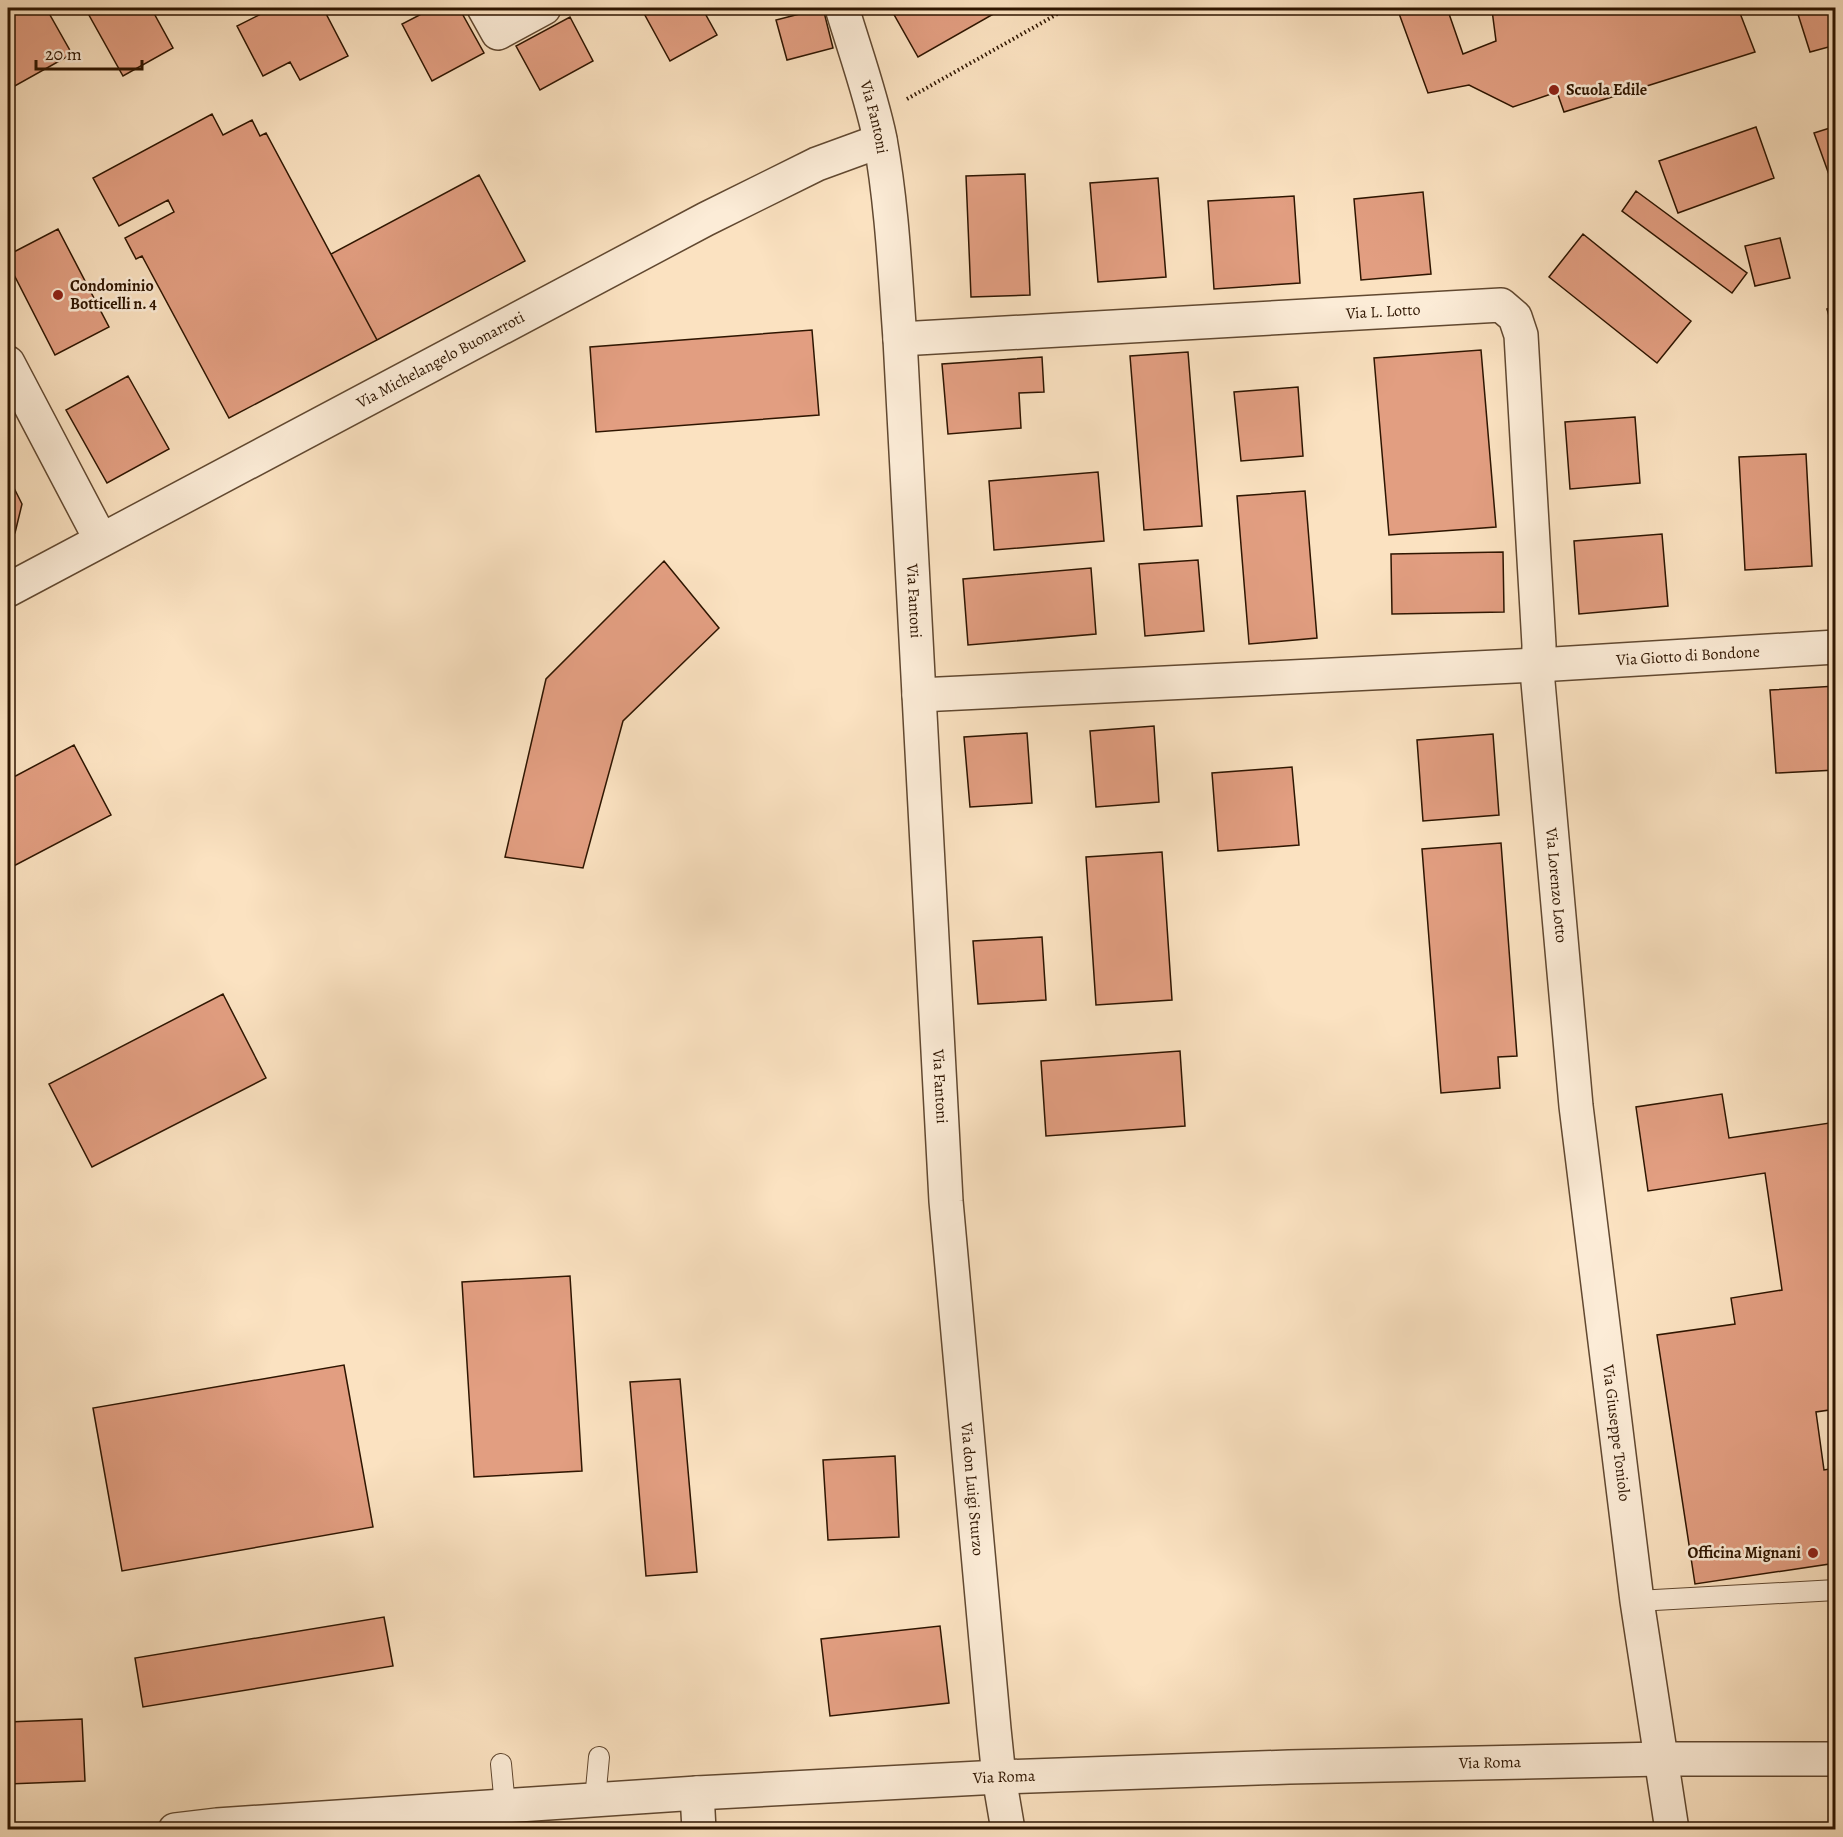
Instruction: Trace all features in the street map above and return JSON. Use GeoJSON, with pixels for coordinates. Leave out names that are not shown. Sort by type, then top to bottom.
{"type":"FeatureCollection","features":[{"type":"Feature","properties":{"kind":"street"},"geometry":{"type":"LineString","coordinates":[[484,8],[498,33],[544,8]]}},
{"type":"Feature","properties":{"kind":"street","name":"Via Fantoni"},"geometry":{"type":"LineString","coordinates":[[842,8],[878,129],[893,242],[946,1201]]}},
{"type":"Feature","properties":{"kind":"street","name":"Via Michelangelo Buonarroti"},"geometry":{"type":"LineString","coordinates":[[8,590],[706,219],[817,164],[878,129]]}},
{"type":"Feature","properties":{"kind":"street","name":"Via L. Lotto"},"geometry":{"type":"LineString","coordinates":[[900,339],[1501,305],[1515,317],[1521,335],[1539,645],[1538,665]]}},
{"type":"Feature","properties":{"kind":"street"},"geometry":{"type":"LineString","coordinates":[[8,363],[101,540]]}},
{"type":"Feature","properties":{"kind":"street","name":"Via Giotto di Bondone"},"geometry":{"type":"LineString","coordinates":[[919,695],[1538,665],[1836,647]]}},
{"type":"Feature","properties":{"kind":"street","name":"Via Lorenzo Lotto"},"geometry":{"type":"LineString","coordinates":[[1538,665],[1576,1106]]}},
{"type":"Feature","properties":{"kind":"street","name":"Via Giuseppe Toniolo"},"geometry":{"type":"LineString","coordinates":[[1576,1106],[1637,1601],[1672,1830]]}},
{"type":"Feature","properties":{"kind":"street","name":"Via don Luigi Sturzo"},"geometry":{"type":"LineString","coordinates":[[946,1201],[999,1777],[1008,1830]]}},
{"type":"Feature","properties":{"kind":"street","name":"Via Roma"},"geometry":{"type":"LineString","coordinates":[[177,1829],[217,1825],[407,1821],[505,1806],[999,1777],[1289,1767],[1661,1759],[1836,1759]]}},
{"type":"Feature","properties":{"kind":"street"},"geometry":{"type":"LineString","coordinates":[[697,1793],[699,1830]]}},
{"type":"Feature","properties":{"kind":"lane"},"geometry":{"type":"LineString","coordinates":[[1637,1601],[1836,1590]]}},
{"type":"Feature","properties":{"kind":"lane"},"geometry":{"type":"LineString","coordinates":[[595,1800],[599,1756]]}},
{"type":"Feature","properties":{"kind":"lane"},"geometry":{"type":"LineString","coordinates":[[501,1764],[505,1806]]}},
{"type":"Feature","properties":{"kind":"path"},"geometry":{"type":"LineString","coordinates":[[878,129],[1068,8]]}},
{"type":"Feature","properties":{"kind":"building"},"geometry":{"type":"Polygon","coordinates":[[[8,8],[46,8],[72,54],[13,87],[8,78],[8,8]]]}},
{"type":"Feature","properties":{"kind":"building"},"geometry":{"type":"Polygon","coordinates":[[[85,8],[151,8],[173,48],[123,76],[85,8]]]}},
{"type":"Feature","properties":{"kind":"building"},"geometry":{"type":"Polygon","coordinates":[[[273,8],[323,8],[348,56],[300,80],[290,62],[263,76],[237,26],[273,8]]]}},
{"type":"Feature","properties":{"kind":"building"},"geometry":{"type":"Polygon","coordinates":[[[433,8],[459,8],[484,53],[432,81],[402,24],[433,8]]]}},
{"type":"Feature","properties":{"kind":"building"},"geometry":{"type":"Polygon","coordinates":[[[641,8],[702,8],[717,35],[670,61],[641,8]]]}},
{"type":"Feature","properties":{"kind":"building"},"geometry":{"type":"Polygon","coordinates":[[[823,8],[833,48],[787,60],[776,20],[823,8]]]}},
{"type":"Feature","properties":{"kind":"building"},"geometry":{"type":"Polygon","coordinates":[[[899,8],[1004,8],[918,57],[892,11],[899,8]]]}},
{"type":"Feature","properties":{"kind":"building"},"geometry":{"type":"Polygon","coordinates":[[[1397,8],[1447,8],[1463,54],[1496,41],[1492,10],[1500,8],[1738,8],[1755,52],[1564,112],[1557,92],[1513,107],[1469,85],[1428,93],[1397,8]]]}},
{"type":"Feature","properties":{"kind":"building"},"geometry":{"type":"Polygon","coordinates":[[[1796,8],[1836,8],[1836,45],[1810,52],[1796,8]]]}},
{"type":"Feature","properties":{"kind":"building"},"geometry":{"type":"Polygon","coordinates":[[[570,17],[593,61],[540,90],[516,46],[570,17]]]}},
{"type":"Feature","properties":{"kind":"building"},"geometry":{"type":"Polygon","coordinates":[[[212,114],[223,135],[252,120],[260,136],[266,133],[377,340],[229,418],[142,256],[136,259],[125,238],[174,212],[168,200],[119,226],[93,178],[212,114]]]}},
{"type":"Feature","properties":{"kind":"building"},"geometry":{"type":"Polygon","coordinates":[[[1836,126],[1836,194],[1814,133],[1836,126]]]}},
{"type":"Feature","properties":{"kind":"building"},"geometry":{"type":"Polygon","coordinates":[[[1756,127],[1774,178],[1678,213],[1659,161],[1756,127]]]}},
{"type":"Feature","properties":{"kind":"building"},"geometry":{"type":"Polygon","coordinates":[[[1025,174],[1030,295],[971,297],[966,176],[1025,174]]]}},
{"type":"Feature","properties":{"kind":"building"},"geometry":{"type":"Polygon","coordinates":[[[479,175],[525,261],[377,340],[331,254],[479,175]]]}},
{"type":"Feature","properties":{"kind":"building"},"geometry":{"type":"Polygon","coordinates":[[[1158,178],[1166,277],[1098,282],[1090,183],[1158,178]]]}},
{"type":"Feature","properties":{"kind":"building"},"geometry":{"type":"Polygon","coordinates":[[[1636,191],[1747,273],[1732,293],[1622,211],[1636,191]]]}},
{"type":"Feature","properties":{"kind":"building"},"geometry":{"type":"Polygon","coordinates":[[[1423,192],[1431,274],[1361,280],[1354,199],[1423,192]]]}},
{"type":"Feature","properties":{"kind":"building"},"geometry":{"type":"Polygon","coordinates":[[[1294,196],[1300,283],[1214,289],[1208,201],[1294,196]]]}},
{"type":"Feature","properties":{"kind":"building","name":"Condominio Botticelli n. 4"},"geometry":{"type":"Polygon","coordinates":[[[58,229],[109,327],[55,355],[8,263],[8,255],[58,229]]]}},
{"type":"Feature","properties":{"kind":"building"},"geometry":{"type":"Polygon","coordinates":[[[1583,234],[1691,321],[1657,363],[1549,277],[1583,234]]]}},
{"type":"Feature","properties":{"kind":"building"},"geometry":{"type":"Polygon","coordinates":[[[1780,238],[1790,278],[1755,286],[1745,246],[1780,238]]]}},
{"type":"Feature","properties":{"kind":"building"},"geometry":{"type":"Polygon","coordinates":[[[1836,306],[1836,340],[1827,309],[1836,306]]]}},
{"type":"Feature","properties":{"kind":"building"},"geometry":{"type":"Polygon","coordinates":[[[812,330],[819,415],[596,432],[590,347],[812,330]]]}},
{"type":"Feature","properties":{"kind":"building"},"geometry":{"type":"Polygon","coordinates":[[[1481,350],[1496,527],[1389,535],[1374,358],[1481,350]]]}},
{"type":"Feature","properties":{"kind":"building"},"geometry":{"type":"Polygon","coordinates":[[[1188,352],[1202,526],[1144,530],[1130,356],[1188,352]]]}},
{"type":"Feature","properties":{"kind":"building"},"geometry":{"type":"Polygon","coordinates":[[[1042,357],[1044,392],[1019,393],[1021,428],[948,434],[942,364],[1042,357]]]}},
{"type":"Feature","properties":{"kind":"building"},"geometry":{"type":"Polygon","coordinates":[[[128,376],[169,449],[107,483],[66,410],[128,376]]]}},
{"type":"Feature","properties":{"kind":"building"},"geometry":{"type":"Polygon","coordinates":[[[1298,387],[1303,456],[1241,461],[1234,392],[1298,387]]]}},
{"type":"Feature","properties":{"kind":"building"},"geometry":{"type":"Polygon","coordinates":[[[1635,417],[1640,483],[1570,489],[1565,422],[1635,417]]]}},
{"type":"Feature","properties":{"kind":"building"},"geometry":{"type":"Polygon","coordinates":[[[1806,454],[1812,566],[1745,570],[1739,457],[1806,454]]]}},
{"type":"Feature","properties":{"kind":"building"},"geometry":{"type":"Polygon","coordinates":[[[1098,472],[1104,541],[994,550],[989,481],[1098,472]]]}},
{"type":"Feature","properties":{"kind":"building"},"geometry":{"type":"Polygon","coordinates":[[[8,476],[22,504],[15,533],[8,536],[8,476]]]}},
{"type":"Feature","properties":{"kind":"building"},"geometry":{"type":"Polygon","coordinates":[[[1305,491],[1317,638],[1249,644],[1237,496],[1305,491]]]}},
{"type":"Feature","properties":{"kind":"building"},"geometry":{"type":"Polygon","coordinates":[[[1662,534],[1668,606],[1579,614],[1574,541],[1662,534]]]}},
{"type":"Feature","properties":{"kind":"building"},"geometry":{"type":"Polygon","coordinates":[[[1503,552],[1504,612],[1392,614],[1391,554],[1503,552]]]}},
{"type":"Feature","properties":{"kind":"building"},"geometry":{"type":"Polygon","coordinates":[[[1198,560],[1204,631],[1145,636],[1139,564],[1198,560]]]}},
{"type":"Feature","properties":{"kind":"building"},"geometry":{"type":"Polygon","coordinates":[[[664,561],[719,628],[623,721],[583,868],[505,857],[546,679],[664,561]]]}},
{"type":"Feature","properties":{"kind":"building"},"geometry":{"type":"Polygon","coordinates":[[[1091,568],[1096,634],[968,645],[963,579],[1091,568]]]}},
{"type":"Feature","properties":{"kind":"building"},"geometry":{"type":"Polygon","coordinates":[[[1836,686],[1836,770],[1776,773],[1770,690],[1836,686]]]}},
{"type":"Feature","properties":{"kind":"building"},"geometry":{"type":"Polygon","coordinates":[[[1154,726],[1159,802],[1096,807],[1090,731],[1154,726]]]}},
{"type":"Feature","properties":{"kind":"building"},"geometry":{"type":"Polygon","coordinates":[[[1027,733],[1032,803],[970,807],[964,737],[1027,733]]]}},
{"type":"Feature","properties":{"kind":"building"},"geometry":{"type":"Polygon","coordinates":[[[1493,734],[1499,815],[1423,821],[1417,740],[1493,734]]]}},
{"type":"Feature","properties":{"kind":"building"},"geometry":{"type":"Polygon","coordinates":[[[74,745],[111,815],[8,869],[8,780],[74,745]]]}},
{"type":"Feature","properties":{"kind":"building"},"geometry":{"type":"Polygon","coordinates":[[[1292,767],[1299,845],[1218,851],[1212,773],[1292,767]]]}},
{"type":"Feature","properties":{"kind":"building"},"geometry":{"type":"Polygon","coordinates":[[[1501,843],[1517,1056],[1498,1057],[1500,1088],[1441,1093],[1422,849],[1501,843]]]}},
{"type":"Feature","properties":{"kind":"building"},"geometry":{"type":"Polygon","coordinates":[[[1162,852],[1172,1000],[1096,1005],[1086,857],[1162,852]]]}},
{"type":"Feature","properties":{"kind":"building"},"geometry":{"type":"Polygon","coordinates":[[[1042,937],[1046,1000],[978,1004],[973,941],[1042,937]]]}},
{"type":"Feature","properties":{"kind":"building"},"geometry":{"type":"Polygon","coordinates":[[[223,994],[266,1078],[92,1167],[49,1084],[223,994]]]}},
{"type":"Feature","properties":{"kind":"building"},"geometry":{"type":"Polygon","coordinates":[[[1180,1051],[1185,1126],[1046,1136],[1041,1061],[1180,1051]]]}},
{"type":"Feature","properties":{"kind":"building"},"geometry":{"type":"Polygon","coordinates":[[[1722,1094],[1729,1138],[1836,1122],[1836,1409],[1816,1412],[1824,1470],[1836,1468],[1836,1563],[1695,1584],[1657,1335],[1735,1324],[1731,1298],[1782,1290],[1765,1173],[1648,1191],[1636,1107],[1722,1094]]]}},
{"type":"Feature","properties":{"kind":"building"},"geometry":{"type":"Polygon","coordinates":[[[570,1276],[582,1471],[474,1477],[462,1282],[570,1276]]]}},
{"type":"Feature","properties":{"kind":"building"},"geometry":{"type":"Polygon","coordinates":[[[344,1365],[373,1527],[122,1571],[93,1408],[344,1365]]]}},
{"type":"Feature","properties":{"kind":"building"},"geometry":{"type":"Polygon","coordinates":[[[680,1379],[697,1572],[646,1576],[630,1382],[680,1379]]]}},
{"type":"Feature","properties":{"kind":"building"},"geometry":{"type":"Polygon","coordinates":[[[895,1456],[899,1537],[828,1540],[823,1460],[895,1456]]]}},
{"type":"Feature","properties":{"kind":"building"},"geometry":{"type":"Polygon","coordinates":[[[384,1617],[393,1666],[143,1707],[135,1658],[384,1617]]]}},
{"type":"Feature","properties":{"kind":"building"},"geometry":{"type":"Polygon","coordinates":[[[940,1626],[949,1703],[830,1716],[821,1639],[940,1626]]]}},
{"type":"Feature","properties":{"kind":"building"},"geometry":{"type":"Polygon","coordinates":[[[82,1719],[85,1781],[8,1784],[8,1722],[82,1719]]]}},
{"type":"Feature","properties":{"kind":"place","name":"Scuola Edile"},"geometry":{"type":"Point","coordinates":[1554,90]}},
{"type":"Feature","properties":{"kind":"place","name":"Condominio Botticelli n. 4"},"geometry":{"type":"Point","coordinates":[58,295]}},
{"type":"Feature","properties":{"kind":"place","name":"Officina Mignani"},"geometry":{"type":"Point","coordinates":[1813,1553]}}]}
